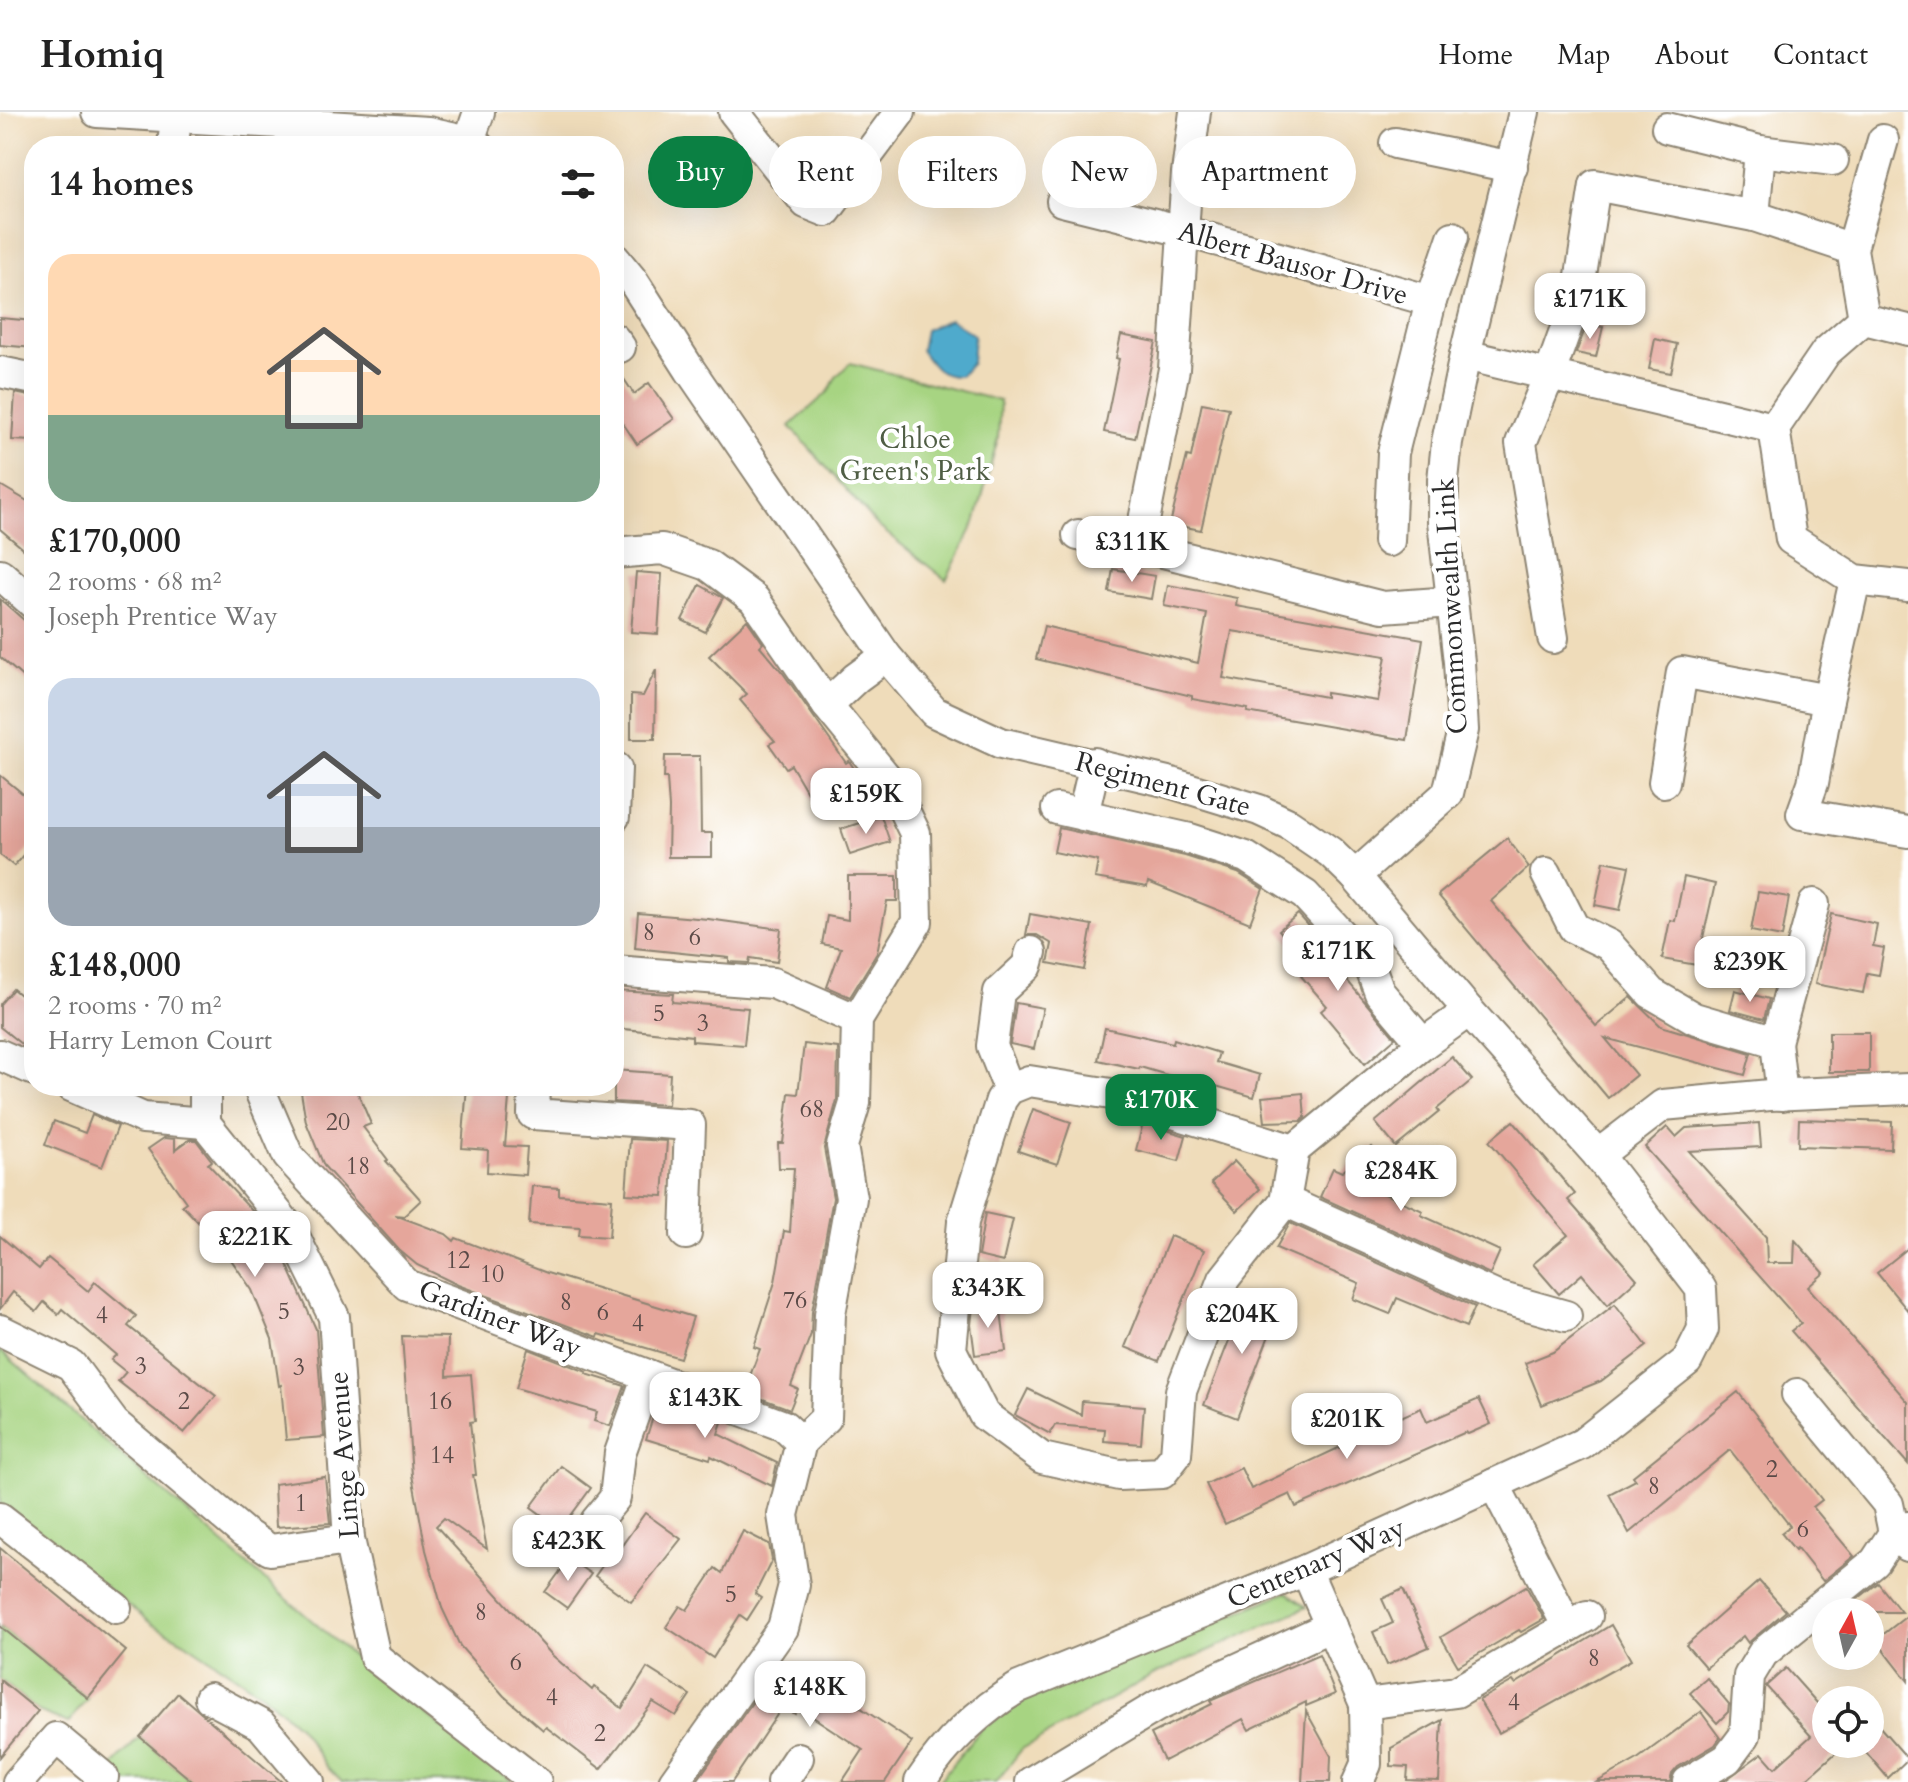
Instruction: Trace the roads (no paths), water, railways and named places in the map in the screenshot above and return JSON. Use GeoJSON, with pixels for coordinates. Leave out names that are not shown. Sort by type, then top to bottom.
{"type":"FeatureCollection","features":[{"type":"Feature","properties":{"kind":"street"},"geometry":{"type":"LineString","coordinates":[[97,112],[174,132],[319,136]]}},
{"type":"Feature","properties":{"kind":"street"},"geometry":{"type":"LineString","coordinates":[[475,136],[479,112]]}},
{"type":"Feature","properties":{"kind":"street"},"geometry":{"type":"LineString","coordinates":[[734,112],[806,203],[826,211],[900,112]]}},
{"type":"Feature","properties":{"kind":"street"},"geometry":{"type":"LineString","coordinates":[[1139,546],[1174,369],[1195,112]]}},
{"type":"Feature","properties":{"kind":"street","name":"Commonwealth Link"},"geometry":{"type":"LineString","coordinates":[[1355,876],[1448,793],[1463,730],[1459,662],[1443,521],[1443,480],[1447,442],[1465,355],[1524,112]]}},
{"type":"Feature","properties":{"kind":"street"},"geometry":{"type":"LineString","coordinates":[[1667,128],[1760,151],[1833,160]]}},
{"type":"Feature","properties":{"kind":"street"},"geometry":{"type":"LineString","coordinates":[[403,136],[428,132],[443,136]]}},
{"type":"Feature","properties":{"kind":"street"},"geometry":{"type":"LineString","coordinates":[[1864,319],[1852,249],[1883,140]]}},
{"type":"Feature","properties":{"kind":"street"},"geometry":{"type":"LineString","coordinates":[[1395,143],[1512,167]]}},
{"type":"Feature","properties":{"kind":"street"},"geometry":{"type":"LineString","coordinates":[[1754,216],[1760,151]]}},
{"type":"Feature","properties":{"kind":"street"},"geometry":{"type":"LineString","coordinates":[[1553,638],[1521,443],[1578,295],[1595,185],[1754,216],[1852,249]]}},
{"type":"Feature","properties":{"kind":"street","name":"Albert Bausor Drive"},"geometry":{"type":"LineString","coordinates":[[1090,208],[1431,301]]}},
{"type":"Feature","properties":{"kind":"street","name":"Albert Bausor Drive"},"geometry":{"type":"LineString","coordinates":[[1389,541],[1393,453],[1431,301],[1453,237]]}},
{"type":"Feature","properties":{"kind":"street","name":"Regiment Gate"},"geometry":{"type":"LineString","coordinates":[[624,270],[886,656],[934,712],[1001,743],[1095,763],[1259,810],[1289,824],[1330,852],[1355,876],[1469,1011],[1598,1155],[1701,1289],[1703,1329]]}},
{"type":"Feature","properties":{"kind":"street"},"geometry":{"type":"LineString","coordinates":[[1864,319],[1908,330]]}},
{"type":"Feature","properties":{"kind":"street"},"geometry":{"type":"LineString","coordinates":[[1864,319],[1826,352],[1774,428],[1791,539],[1855,580],[1908,586]]}},
{"type":"Feature","properties":{"kind":"street"},"geometry":{"type":"LineString","coordinates":[[1465,355],[1774,428]]}},
{"type":"Feature","properties":{"kind":"street"},"geometry":{"type":"LineString","coordinates":[[0,372],[24,377]]}},
{"type":"Feature","properties":{"kind":"street"},"geometry":{"type":"LineString","coordinates":[[1078,535],[1139,546],[1383,607],[1452,602]]}},
{"type":"Feature","properties":{"kind":"street"},"geometry":{"type":"LineString","coordinates":[[624,552],[662,549],[708,565],[754,599],[827,705],[890,782],[915,833],[917,922],[857,1020],[855,1103],[842,1146],[851,1198],[830,1314],[826,1418],[801,1442],[783,1515],[794,1585],[783,1628],[674,1782]]}},
{"type":"Feature","properties":{"kind":"street"},"geometry":{"type":"LineString","coordinates":[[0,574],[24,595]]}},
{"type":"Feature","properties":{"kind":"street"},"geometry":{"type":"LineString","coordinates":[[1855,580],[1813,783],[1802,814],[1908,832]]}},
{"type":"Feature","properties":{"kind":"street"},"geometry":{"type":"LineString","coordinates":[[827,705],[886,656]]}},
{"type":"Feature","properties":{"kind":"street"},"geometry":{"type":"LineString","coordinates":[[1664,782],[1682,672],[1828,700]]}},
{"type":"Feature","properties":{"kind":"street"},"geometry":{"type":"LineString","coordinates":[[1095,763],[1070,812],[1190,839],[1246,857],[1305,895],[1369,964],[1380,993],[1423,1044]]}},
{"type":"Feature","properties":{"kind":"street"},"geometry":{"type":"LineString","coordinates":[[1546,873],[1574,928],[1609,945],[1651,993],[1694,1018],[1776,1042]]}},
{"type":"Feature","properties":{"kind":"street"},"geometry":{"type":"LineString","coordinates":[[1782,1095],[1776,1042],[1814,904]]}},
{"type":"Feature","properties":{"kind":"street"},"geometry":{"type":"LineString","coordinates":[[1009,1089],[992,1046],[999,992],[1027,966],[1031,952]]}},
{"type":"Feature","properties":{"kind":"street"},"geometry":{"type":"LineString","coordinates":[[624,972],[773,983],[857,1020]]}},
{"type":"Feature","properties":{"kind":"street"},"geometry":{"type":"LineString","coordinates":[[1294,1150],[1111,1094],[1029,1081],[1009,1089],[1001,1100],[963,1222],[951,1350],[984,1415],[1042,1458],[1119,1475],[1162,1473],[1176,1455],[1181,1391],[1224,1279],[1285,1201],[1294,1150],[1423,1044],[1469,1011]]}},
{"type":"Feature","properties":{"kind":"street"},"geometry":{"type":"LineString","coordinates":[[0,1055],[24,1066]]}},
{"type":"Feature","properties":{"kind":"street"},"geometry":{"type":"LineString","coordinates":[[1598,1155],[1663,1105],[1908,1089]]}},
{"type":"Feature","properties":{"kind":"street"},"geometry":{"type":"LineString","coordinates":[[94,1096],[143,1118],[205,1123],[205,1096]]}},
{"type":"Feature","properties":{"kind":"street","name":"Gardiner Way"},"geometry":{"type":"LineString","coordinates":[[262,1096],[288,1156],[407,1285],[784,1426],[801,1442]]}},
{"type":"Feature","properties":{"kind":"street"},"geometry":{"type":"LineString","coordinates":[[534,1096],[533,1114],[690,1125],[686,1234]]}},
{"type":"Feature","properties":{"kind":"street","name":"Linge Avenue"},"geometry":{"type":"LineString","coordinates":[[205,1123],[291,1230],[334,1317],[349,1539],[375,1657],[536,1782]]}},
{"type":"Feature","properties":{"kind":"street"},"geometry":{"type":"LineString","coordinates":[[1285,1201],[1495,1296],[1566,1316]]}},
{"type":"Feature","properties":{"kind":"street","name":"Centenary Way"},"geometry":{"type":"LineString","coordinates":[[920,1782],[939,1753],[979,1714],[1019,1687],[1306,1570],[1582,1444],[1687,1361],[1703,1329]]}},
{"type":"Feature","properties":{"kind":"street"},"geometry":{"type":"LineString","coordinates":[[0,1330],[71,1365],[114,1423],[244,1533],[270,1550],[349,1539]]}},
{"type":"Feature","properties":{"kind":"street"},"geometry":{"type":"LineString","coordinates":[[596,1521],[615,1498],[620,1453],[648,1375]]}},
{"type":"Feature","properties":{"kind":"street"},"geometry":{"type":"LineString","coordinates":[[1688,1782],[1727,1759],[1745,1735],[1749,1676],[1763,1653],[1903,1536],[1888,1504],[1797,1394]]}},
{"type":"Feature","properties":{"kind":"street"},"geometry":{"type":"LineString","coordinates":[[1365,1704],[1456,1692],[1578,1622],[1494,1484]]}},
{"type":"Feature","properties":{"kind":"street"},"geometry":{"type":"LineString","coordinates":[[0,1518],[116,1608]]}},
{"type":"Feature","properties":{"kind":"street"},"geometry":{"type":"LineString","coordinates":[[1306,1570],[1365,1704],[1366,1764],[1358,1782]]}},
{"type":"Feature","properties":{"kind":"street"},"geometry":{"type":"LineString","coordinates":[[1031,1782],[1157,1706],[1331,1626]]}},
{"type":"Feature","properties":{"kind":"street"},"geometry":{"type":"LineString","coordinates":[[210,1698],[261,1725],[309,1782]]}},
{"type":"Feature","properties":{"kind":"street"},"geometry":{"type":"LineString","coordinates":[[18,1782],[56,1738],[103,1777],[99,1782]]}},
{"type":"Feature","properties":{"kind":"water"},"geometry":{"type":"Polygon","coordinates":[[[950,319],[974,335],[972,363],[960,376],[941,372],[921,350],[925,330],[950,319]]]}},
{"type":"Feature","properties":{"kind":"park label","name":"Chloe Green's Park"},"geometry":{"type":"Point","coordinates":[915,455]}}]}
